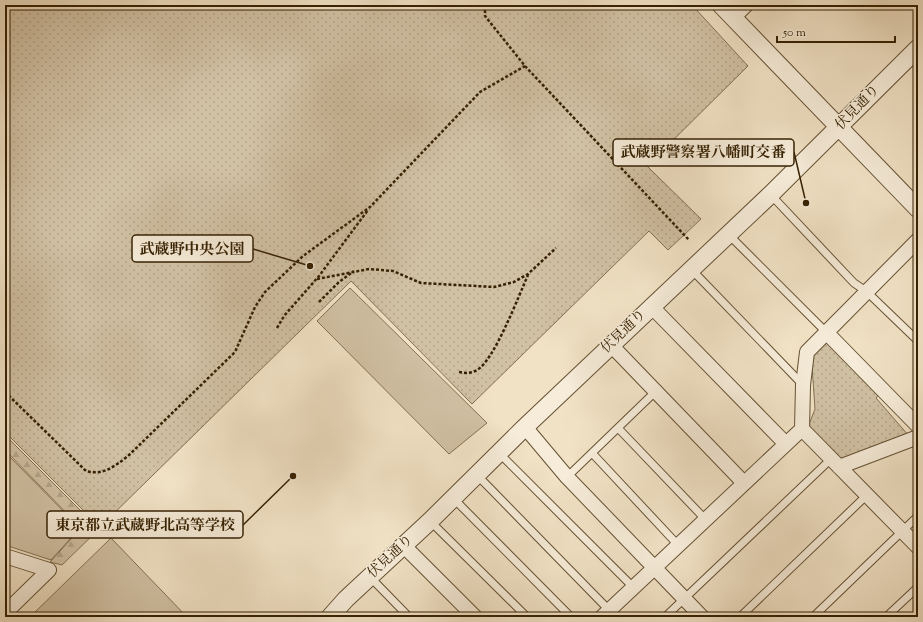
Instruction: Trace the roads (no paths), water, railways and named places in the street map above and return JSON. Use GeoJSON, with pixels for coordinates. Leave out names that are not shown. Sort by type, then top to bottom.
{"type":"FeatureCollection","features":[{"type":"Feature","properties":{"kind":"street"},"geometry":{"type":"LineString","coordinates":[[721,5],[918,209]]}},
{"type":"Feature","properties":{"kind":"street"},"geometry":{"type":"LineString","coordinates":[[733,18],[746,5]]}},
{"type":"Feature","properties":{"kind":"street","name":"伏見通り"},"geometry":{"type":"LineString","coordinates":[[332,616],[346,599],[430,521],[525,426],[770,195],[918,48]]}},
{"type":"Feature","properties":{"kind":"street"},"geometry":{"type":"LineString","coordinates":[[918,240],[807,352],[803,385],[802,429],[866,496],[918,547]]}},
{"type":"Feature","properties":{"kind":"street"},"geometry":{"type":"LineString","coordinates":[[651,306],[786,444]]}},
{"type":"Feature","properties":{"kind":"street"},"geometry":{"type":"LineString","coordinates":[[826,332],[918,426]]}},
{"type":"Feature","properties":{"kind":"street"},"geometry":{"type":"LineString","coordinates":[[611,345],[744,483]]}},
{"type":"Feature","properties":{"kind":"street"},"geometry":{"type":"LineString","coordinates":[[525,426],[568,477],[702,617]]}},
{"type":"Feature","properties":{"kind":"street"},"geometry":{"type":"LineString","coordinates":[[606,614],[802,429]]}},
{"type":"Feature","properties":{"kind":"street"},"geometry":{"type":"LineString","coordinates":[[835,463],[918,437]]}},
{"type":"Feature","properties":{"kind":"street"},"geometry":{"type":"LineString","coordinates":[[404,546],[475,617]]}},
{"type":"Feature","properties":{"kind":"street"},"geometry":{"type":"LineString","coordinates":[[5,556],[49,570],[6,610]]}},
{"type":"Feature","properties":{"kind":"lane"},"geometry":{"type":"LineString","coordinates":[[770,195],[854,283],[866,291],[918,341]]}},
{"type":"Feature","properties":{"kind":"lane"},"geometry":{"type":"LineString","coordinates":[[728,234],[826,332]]}},
{"type":"Feature","properties":{"kind":"lane"},"geometry":{"type":"LineString","coordinates":[[691,269],[803,385]]}},
{"type":"Feature","properties":{"kind":"lane"},"geometry":{"type":"LineString","coordinates":[[568,477],[655,392]]}},
{"type":"Feature","properties":{"kind":"lane"},"geometry":{"type":"LineString","coordinates":[[618,428],[706,520]]}},
{"type":"Feature","properties":{"kind":"lane"},"geometry":{"type":"LineString","coordinates":[[498,452],[633,587]]}},
{"type":"Feature","properties":{"kind":"lane"},"geometry":{"type":"LineString","coordinates":[[592,453],[678,545]]}},
{"type":"Feature","properties":{"kind":"lane"},"geometry":{"type":"LineString","coordinates":[[666,617],[835,463]]}},
{"type":"Feature","properties":{"kind":"lane"},"geometry":{"type":"LineString","coordinates":[[476,474],[606,614]]}},
{"type":"Feature","properties":{"kind":"lane"},"geometry":{"type":"LineString","coordinates":[[740,617],[866,496]]}},
{"type":"Feature","properties":{"kind":"lane"},"geometry":{"type":"LineString","coordinates":[[453,498],[571,617]]}},
{"type":"Feature","properties":{"kind":"lane"},"geometry":{"type":"LineString","coordinates":[[813,617],[918,516]]}},
{"type":"Feature","properties":{"kind":"lane"},"geometry":{"type":"LineString","coordinates":[[430,521],[527,617]]}},
{"type":"Feature","properties":{"kind":"lane"},"geometry":{"type":"LineString","coordinates":[[370,577],[409,617]]}},
{"type":"Feature","properties":{"kind":"lane"},"geometry":{"type":"LineString","coordinates":[[886,617],[918,587]]}},
{"type":"Feature","properties":{"kind":"place","name":"武蔵野警察署八幡町交番"},"geometry":{"type":"Point","coordinates":[806,203]}},
{"type":"Feature","properties":{"kind":"place","name":"武蔵野中央公園"},"geometry":{"type":"Point","coordinates":[310,266]}},
{"type":"Feature","properties":{"kind":"place","name":"東京都立武蔵野北高等学校"},"geometry":{"type":"Point","coordinates":[293,476]}}]}
